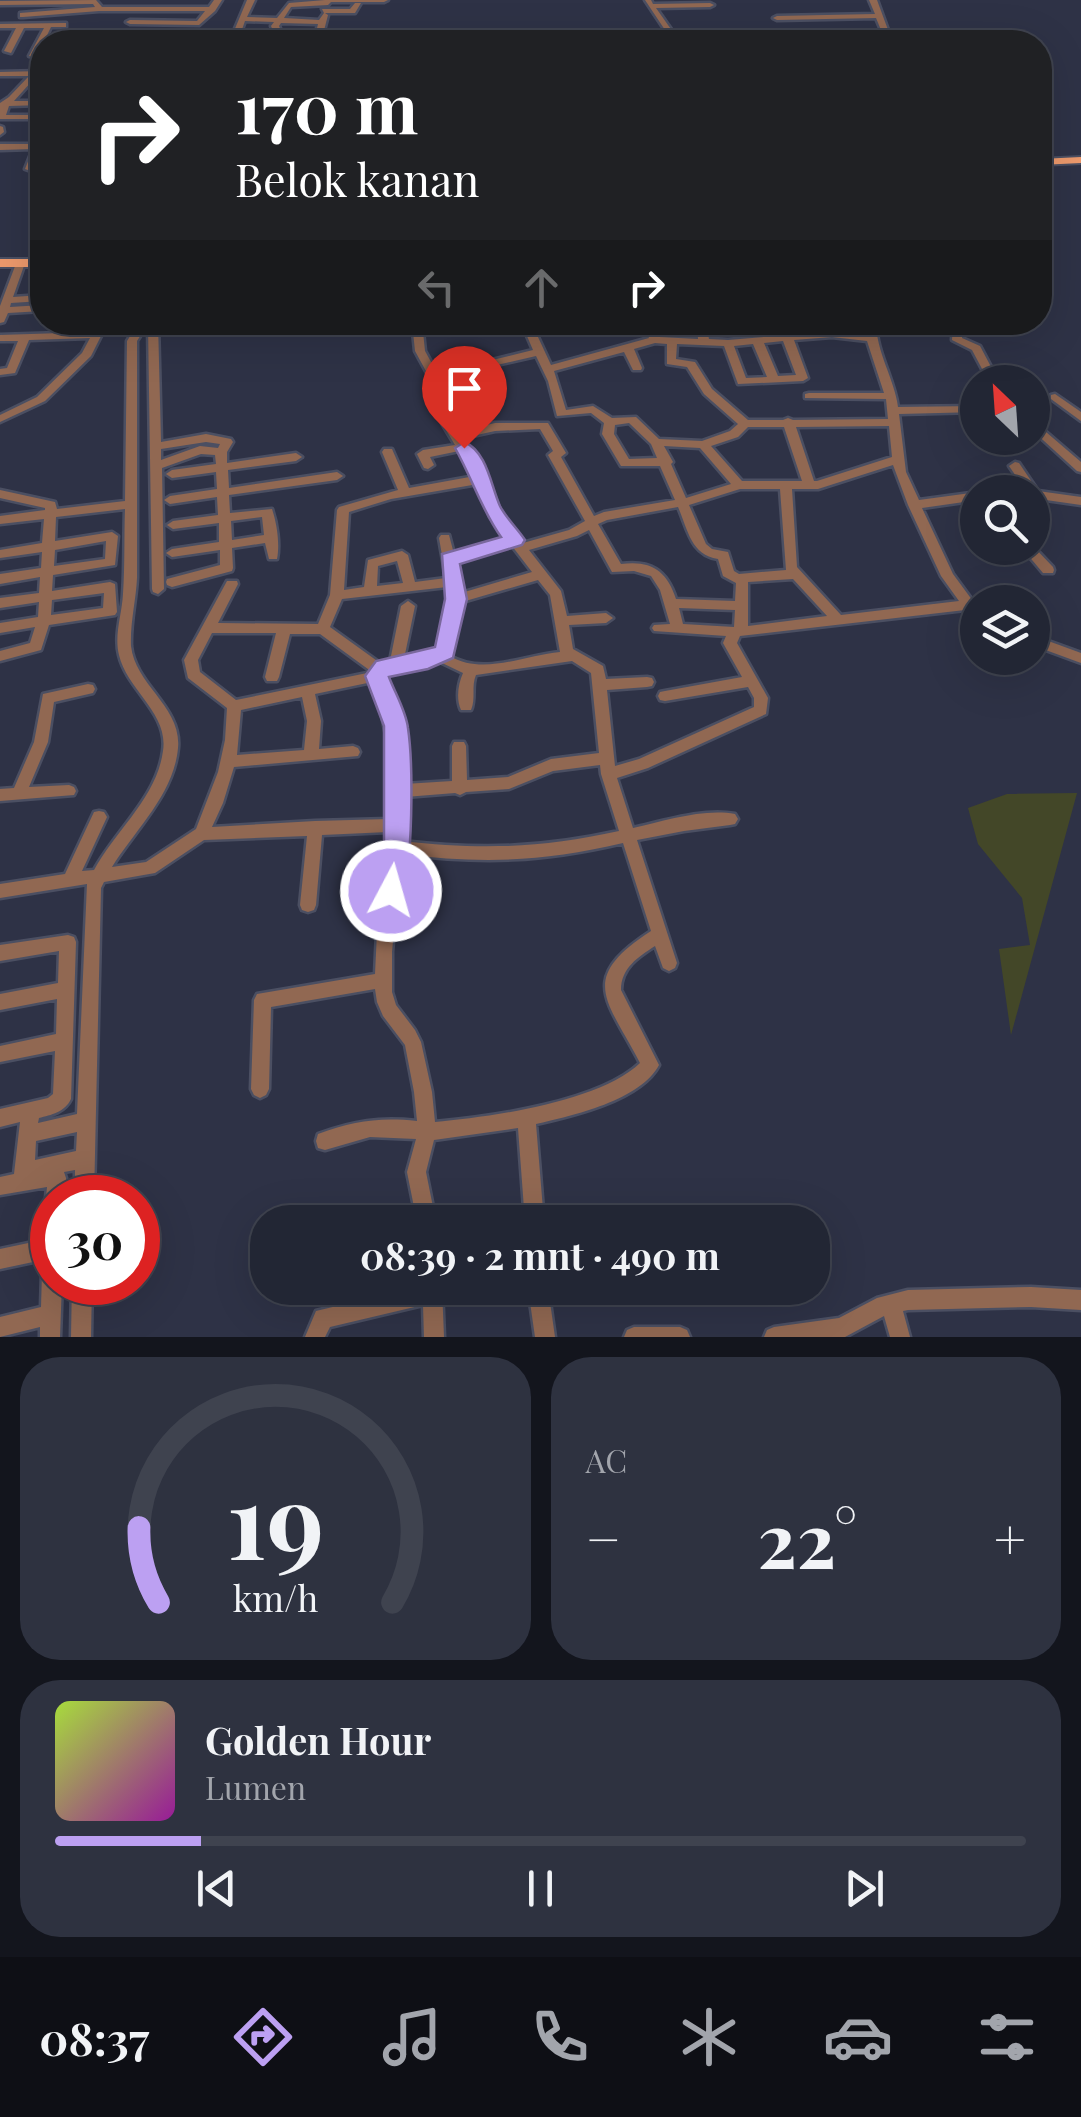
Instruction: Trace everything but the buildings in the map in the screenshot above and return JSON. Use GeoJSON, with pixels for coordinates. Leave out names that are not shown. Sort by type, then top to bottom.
{"type":"FeatureCollection","features":[{"type":"Feature","properties":{"kind":"main road"},"geometry":{"type":"LineString","coordinates":[[1052,161],[1081,160]]}},
{"type":"Feature","properties":{"kind":"main road"},"geometry":{"type":"LineString","coordinates":[[0,264],[30,263]]}},
{"type":"Feature","properties":{"kind":"street"},"geometry":{"type":"LineString","coordinates":[[125,30],[156,0]]}},
{"type":"Feature","properties":{"kind":"street"},"geometry":{"type":"LineString","coordinates":[[130,22],[203,22],[218,0]]}},
{"type":"Feature","properties":{"kind":"street"},"geometry":{"type":"LineString","coordinates":[[239,30],[251,0]]}},
{"type":"Feature","properties":{"kind":"street"},"geometry":{"type":"LineString","coordinates":[[277,30],[289,4],[296,2],[384,0]]}},
{"type":"Feature","properties":{"kind":"street"},"geometry":{"type":"LineString","coordinates":[[873,0],[883,30]]}},
{"type":"Feature","properties":{"kind":"street"},"geometry":{"type":"LineString","coordinates":[[0,3],[44,1],[145,9],[212,9]]}},
{"type":"Feature","properties":{"kind":"street"},"geometry":{"type":"LineString","coordinates":[[27,2],[7,54],[30,55]]}},
{"type":"Feature","properties":{"kind":"street"},"geometry":{"type":"LineString","coordinates":[[650,3],[710,5]]}},
{"type":"Feature","properties":{"kind":"street"},"geometry":{"type":"LineString","coordinates":[[650,3],[668,30]]}},
{"type":"Feature","properties":{"kind":"street"},"geometry":{"type":"LineString","coordinates":[[22,15],[98,4]]}},
{"type":"Feature","properties":{"kind":"street"},"geometry":{"type":"LineString","coordinates":[[328,4],[355,10],[358,5]]}},
{"type":"Feature","properties":{"kind":"street"},"geometry":{"type":"LineString","coordinates":[[320,30],[328,4]]}},
{"type":"Feature","properties":{"kind":"street"},"geometry":{"type":"LineString","coordinates":[[777,18],[876,16]]}},
{"type":"Feature","properties":{"kind":"street"},"geometry":{"type":"LineString","coordinates":[[242,19],[321,22]]}},
{"type":"Feature","properties":{"kind":"street"},"geometry":{"type":"LineString","coordinates":[[188,30],[190,24]]}},
{"type":"Feature","properties":{"kind":"street"},"geometry":{"type":"LineString","coordinates":[[0,26],[85,30]]}},
{"type":"Feature","properties":{"kind":"street"},"geometry":{"type":"LineString","coordinates":[[47,30],[48,26]]}},
{"type":"Feature","properties":{"kind":"street"},"geometry":{"type":"LineString","coordinates":[[22,73],[30,64]]}},
{"type":"Feature","properties":{"kind":"street"},"geometry":{"type":"LineString","coordinates":[[0,74],[30,73]]}},
{"type":"Feature","properties":{"kind":"street"},"geometry":{"type":"LineString","coordinates":[[28,117],[1,118],[3,105],[30,78]]}},
{"type":"Feature","properties":{"kind":"street"},"geometry":{"type":"LineString","coordinates":[[3,105],[30,104]]}},
{"type":"Feature","properties":{"kind":"street"},"geometry":{"type":"LineString","coordinates":[[0,148],[30,144]]}},
{"type":"Feature","properties":{"kind":"street"},"geometry":{"type":"LineString","coordinates":[[3,310],[20,263]]}},
{"type":"Feature","properties":{"kind":"street"},"geometry":{"type":"LineString","coordinates":[[3,310],[30,302]]}},
{"type":"Feature","properties":{"kind":"street"},"geometry":{"type":"LineString","coordinates":[[3,310],[30,309]]}},
{"type":"Feature","properties":{"kind":"street"},"geometry":{"type":"LineString","coordinates":[[85,1175],[91,908],[98,876],[160,784],[172,744],[167,724],[127,662],[124,647],[130,599],[132,341],[136,335]]}},
{"type":"Feature","properties":{"kind":"street"},"geometry":{"type":"LineString","coordinates":[[153,335],[158,588]]}},
{"type":"Feature","properties":{"kind":"street"},"geometry":{"type":"LineString","coordinates":[[418,335],[420,350],[438,384],[434,400],[482,479],[491,508],[556,594],[567,652],[596,666],[607,766],[669,963]]}},
{"type":"Feature","properties":{"kind":"street"},"geometry":{"type":"LineString","coordinates":[[531,335],[561,414],[593,409],[610,422],[632,419],[656,442],[683,501],[687,519],[705,551],[724,555],[728,573],[740,578],[797,574]]}},
{"type":"Feature","properties":{"kind":"street"},"geometry":{"type":"LineString","coordinates":[[652,335],[655,340]]}},
{"type":"Feature","properties":{"kind":"street"},"geometry":{"type":"LineString","coordinates":[[702,335],[704,342]]}},
{"type":"Feature","properties":{"kind":"street"},"geometry":{"type":"LineString","coordinates":[[871,335],[891,396],[896,460],[946,576],[960,596]]}},
{"type":"Feature","properties":{"kind":"street"},"geometry":{"type":"LineString","coordinates":[[956,335],[956,340],[976,348],[985,365]]}},
{"type":"Feature","properties":{"kind":"street"},"geometry":{"type":"LineString","coordinates":[[0,338],[94,336],[87,354],[41,400],[0,419]]}},
{"type":"Feature","properties":{"kind":"street"},"geometry":{"type":"LineString","coordinates":[[0,372],[11,371],[25,337]]}},
{"type":"Feature","properties":{"kind":"street"},"geometry":{"type":"LineString","coordinates":[[728,342],[742,382],[805,377],[787,337]]}},
{"type":"Feature","properties":{"kind":"street"},"geometry":{"type":"LineString","coordinates":[[547,369],[655,340],[871,338]]}},
{"type":"Feature","properties":{"kind":"street"},"geometry":{"type":"LineString","coordinates":[[672,340],[671,362],[691,364],[706,394],[728,405],[746,424]]}},
{"type":"Feature","properties":{"kind":"street"},"geometry":{"type":"LineString","coordinates":[[757,340],[774,381]]}},
{"type":"Feature","properties":{"kind":"street"},"geometry":{"type":"LineString","coordinates":[[627,346],[637,368]]}},
{"type":"Feature","properties":{"kind":"street"},"geometry":{"type":"LineString","coordinates":[[438,384],[472,378],[487,364],[538,352]]}},
{"type":"Feature","properties":{"kind":"street"},"geometry":{"type":"LineString","coordinates":[[809,396],[891,396]]}},
{"type":"Feature","properties":{"kind":"street"},"geometry":{"type":"LineString","coordinates":[[1055,396],[1081,418]]}},
{"type":"Feature","properties":{"kind":"street"},"geometry":{"type":"LineString","coordinates":[[656,442],[703,444],[734,434],[746,424],[960,411]]}},
{"type":"Feature","properties":{"kind":"street"},"geometry":{"type":"LineString","coordinates":[[788,421],[810,486]]}},
{"type":"Feature","properties":{"kind":"street"},"geometry":{"type":"LineString","coordinates":[[610,422],[606,430],[625,463],[667,462]]}},
{"type":"Feature","properties":{"kind":"street"},"geometry":{"type":"LineString","coordinates":[[428,465],[423,454],[496,427],[544,425],[560,453],[554,455],[620,576],[649,566],[667,586],[678,629]]}},
{"type":"Feature","properties":{"kind":"street"},"geometry":{"type":"LineString","coordinates":[[156,446],[213,438],[227,442],[220,452],[225,571],[172,582]]}},
{"type":"Feature","properties":{"kind":"street"},"geometry":{"type":"LineString","coordinates":[[1050,440],[1081,468]]}},
{"type":"Feature","properties":{"kind":"street"},"geometry":{"type":"LineString","coordinates":[[703,444],[739,485]]}},
{"type":"Feature","properties":{"kind":"street"},"geometry":{"type":"LineString","coordinates":[[156,466],[200,450],[220,452]]}},
{"type":"Feature","properties":{"kind":"street"},"geometry":{"type":"LineString","coordinates":[[388,452],[405,492]]}},
{"type":"Feature","properties":{"kind":"street"},"geometry":{"type":"LineString","coordinates":[[172,474],[296,457]]}},
{"type":"Feature","properties":{"kind":"street"},"geometry":{"type":"LineString","coordinates":[[449,560],[590,524],[604,516],[683,501],[739,485],[810,486],[896,460]]}},
{"type":"Feature","properties":{"kind":"street"},"geometry":{"type":"LineString","coordinates":[[1015,466],[1021,475]]}},
{"type":"Feature","properties":{"kind":"street"},"geometry":{"type":"LineString","coordinates":[[170,500],[337,476]]}},
{"type":"Feature","properties":{"kind":"street"},"geometry":{"type":"LineString","coordinates":[[323,629],[337,594],[344,510],[405,492],[482,479]]}},
{"type":"Feature","properties":{"kind":"street"},"geometry":{"type":"LineString","coordinates":[[786,487],[791,568],[836,618]]}},
{"type":"Feature","properties":{"kind":"street"},"geometry":{"type":"LineString","coordinates":[[0,494],[49,502],[50,517],[47,596],[36,646],[0,656]]}},
{"type":"Feature","properties":{"kind":"street"},"geometry":{"type":"LineString","coordinates":[[1050,496],[1081,501]]}},
{"type":"Feature","properties":{"kind":"street"},"geometry":{"type":"LineString","coordinates":[[914,506],[960,499]]}},
{"type":"Feature","properties":{"kind":"street"},"geometry":{"type":"LineString","coordinates":[[0,524],[131,504]]}},
{"type":"Feature","properties":{"kind":"street"},"geometry":{"type":"LineString","coordinates":[[173,525],[268,512],[274,556]]}},
{"type":"Feature","properties":{"kind":"street"},"geometry":{"type":"LineString","coordinates":[[0,554],[112,536],[111,562],[0,579]]}},
{"type":"Feature","properties":{"kind":"street"},"geometry":{"type":"LineString","coordinates":[[172,553],[272,538]]}},
{"type":"Feature","properties":{"kind":"street"},"geometry":{"type":"LineString","coordinates":[[232,584],[191,660],[193,674],[234,706],[308,692],[378,673],[396,663],[440,656],[445,652],[455,591],[445,538]]}},
{"type":"Feature","properties":{"kind":"street"},"geometry":{"type":"LineString","coordinates":[[370,591],[372,563],[402,554],[410,587]]}},
{"type":"Feature","properties":{"kind":"street"},"geometry":{"type":"LineString","coordinates":[[1043,565],[1048,570]]}},
{"type":"Feature","properties":{"kind":"street"},"geometry":{"type":"LineString","coordinates":[[337,594],[410,587],[455,591],[539,575]]}},
{"type":"Feature","properties":{"kind":"street"},"geometry":{"type":"LineString","coordinates":[[397,791],[509,784],[551,765],[643,764],[761,710],[761,698],[730,642],[738,631],[743,606],[740,578]]}},
{"type":"Feature","properties":{"kind":"street"},"geometry":{"type":"LineString","coordinates":[[0,603],[110,587],[110,612],[0,628]]}},
{"type":"Feature","properties":{"kind":"street"},"geometry":{"type":"LineString","coordinates":[[670,603],[743,606]]}},
{"type":"Feature","properties":{"kind":"street"},"geometry":{"type":"LineString","coordinates":[[659,628],[738,631],[960,605]]}},
{"type":"Feature","properties":{"kind":"street"},"geometry":{"type":"LineString","coordinates":[[396,663],[408,606]]}},
{"type":"Feature","properties":{"kind":"street"},"geometry":{"type":"LineString","coordinates":[[560,621],[606,618]]}},
{"type":"Feature","properties":{"kind":"street"},"geometry":{"type":"LineString","coordinates":[[209,628],[323,629],[378,673],[396,726],[396,848],[382,948],[384,980],[394,1022],[415,1046],[426,1131],[416,1175],[423,1205]]}},
{"type":"Feature","properties":{"kind":"street"},"geometry":{"type":"LineString","coordinates":[[272,677],[284,630]]}},
{"type":"Feature","properties":{"kind":"street"},"geometry":{"type":"LineString","coordinates":[[1050,647],[1081,658]]}},
{"type":"Feature","properties":{"kind":"street"},"geometry":{"type":"LineString","coordinates":[[440,656],[471,672],[491,672],[536,659],[572,656]]}},
{"type":"Feature","properties":{"kind":"street"},"geometry":{"type":"LineString","coordinates":[[466,706],[466,682],[471,672]]}},
{"type":"Feature","properties":{"kind":"street"},"geometry":{"type":"LineString","coordinates":[[665,696],[751,681]]}},
{"type":"Feature","properties":{"kind":"street"},"geometry":{"type":"LineString","coordinates":[[599,685],[647,682]]}},
{"type":"Feature","properties":{"kind":"street"},"geometry":{"type":"LineString","coordinates":[[19,793],[41,742],[48,698],[88,689]]}},
{"type":"Feature","properties":{"kind":"street"},"geometry":{"type":"LineString","coordinates":[[308,692],[314,721],[312,754]]}},
{"type":"Feature","properties":{"kind":"street"},"geometry":{"type":"LineString","coordinates":[[0,891],[149,868],[201,834],[222,793],[230,761],[234,706]]}},
{"type":"Feature","properties":{"kind":"street"},"geometry":{"type":"LineString","coordinates":[[460,746],[460,789]]}},
{"type":"Feature","properties":{"kind":"street"},"geometry":{"type":"LineString","coordinates":[[230,761],[353,752]]}},
{"type":"Feature","properties":{"kind":"street"},"geometry":{"type":"LineString","coordinates":[[0,795],[69,791]]}},
{"type":"Feature","properties":{"kind":"street"},"geometry":{"type":"LineString","coordinates":[[70,881],[99,816]]}},
{"type":"Feature","properties":{"kind":"street"},"geometry":{"type":"LineString","coordinates":[[396,848],[517,854],[571,847],[630,832],[730,819]]}},
{"type":"Feature","properties":{"kind":"street"},"geometry":{"type":"LineString","coordinates":[[201,834],[396,825]]}},
{"type":"Feature","properties":{"kind":"street"},"geometry":{"type":"LineString","coordinates":[[308,906],[316,828]]}},
{"type":"Feature","properties":{"kind":"street"},"geometry":{"type":"LineString","coordinates":[[325,1141],[391,1126],[426,1131],[526,1118],[603,1094],[646,1072],[650,1065],[648,1054],[616,1005],[611,979],[620,963],[660,934]]}},
{"type":"Feature","properties":{"kind":"street"},"geometry":{"type":"LineString","coordinates":[[0,953],[68,942],[62,1099],[30,1112],[0,1118]]}},
{"type":"Feature","properties":{"kind":"street"},"geometry":{"type":"LineString","coordinates":[[260,1089],[263,1000],[384,980]]}},
{"type":"Feature","properties":{"kind":"street"},"geometry":{"type":"LineString","coordinates":[[0,1002],[65,990]]}},
{"type":"Feature","properties":{"kind":"street"},"geometry":{"type":"LineString","coordinates":[[0,1054],[63,1041]]}},
{"type":"Feature","properties":{"kind":"street"},"geometry":{"type":"LineString","coordinates":[[24,1176],[30,1112]]}},
{"type":"Feature","properties":{"kind":"street"},"geometry":{"type":"LineString","coordinates":[[526,1118],[534,1205]]}},
{"type":"Feature","properties":{"kind":"street"},"geometry":{"type":"LineString","coordinates":[[29,1134],[86,1122]]}},
{"type":"Feature","properties":{"kind":"street"},"geometry":{"type":"LineString","coordinates":[[0,1186],[85,1159]]}},
{"type":"Feature","properties":{"kind":"street"},"geometry":{"type":"LineString","coordinates":[[24,1176],[30,1176]]}},
{"type":"Feature","properties":{"kind":"street"},"geometry":{"type":"LineString","coordinates":[[0,1259],[30,1253]]}},
{"type":"Feature","properties":{"kind":"street"},"geometry":{"type":"LineString","coordinates":[[774,1337],[842,1328],[890,1303],[1031,1296],[1081,1300]]}},
{"type":"Feature","properties":{"kind":"street"},"geometry":{"type":"LineString","coordinates":[[890,1303],[900,1337]]}},
{"type":"Feature","properties":{"kind":"street"},"geometry":{"type":"LineString","coordinates":[[80,1337],[81,1305]]}},
{"type":"Feature","properties":{"kind":"street"},"geometry":{"type":"LineString","coordinates":[[314,1337],[322,1318],[373,1305]]}},
{"type":"Feature","properties":{"kind":"street"},"geometry":{"type":"LineString","coordinates":[[433,1305],[434,1337]]}},
{"type":"Feature","properties":{"kind":"street"},"geometry":{"type":"LineString","coordinates":[[540,1305],[545,1337]]}},
{"type":"Feature","properties":{"kind":"street"},"geometry":{"type":"LineString","coordinates":[[0,1327],[50,1326]]}},
{"type":"Feature","properties":{"kind":"street"},"geometry":{"type":"LineString","coordinates":[[634,1337],[680,1337]]}},
{"type":"Feature","properties":{"kind":"green space"},"geometry":{"type":"Polygon","coordinates":[[[1077,793],[1011,1035],[999,949],[1030,945],[1022,898],[978,844],[968,808],[1007,794],[1077,793]]]}},
{"type":"Feature","properties":{"kind":"route"},"geometry":{"type":"LineString","coordinates":[[391,891],[396,848],[396,726],[377,676],[379,670],[396,663],[428,660],[445,652],[456,599],[449,560],[515,540],[491,508],[482,479],[464,448]]}}]}
